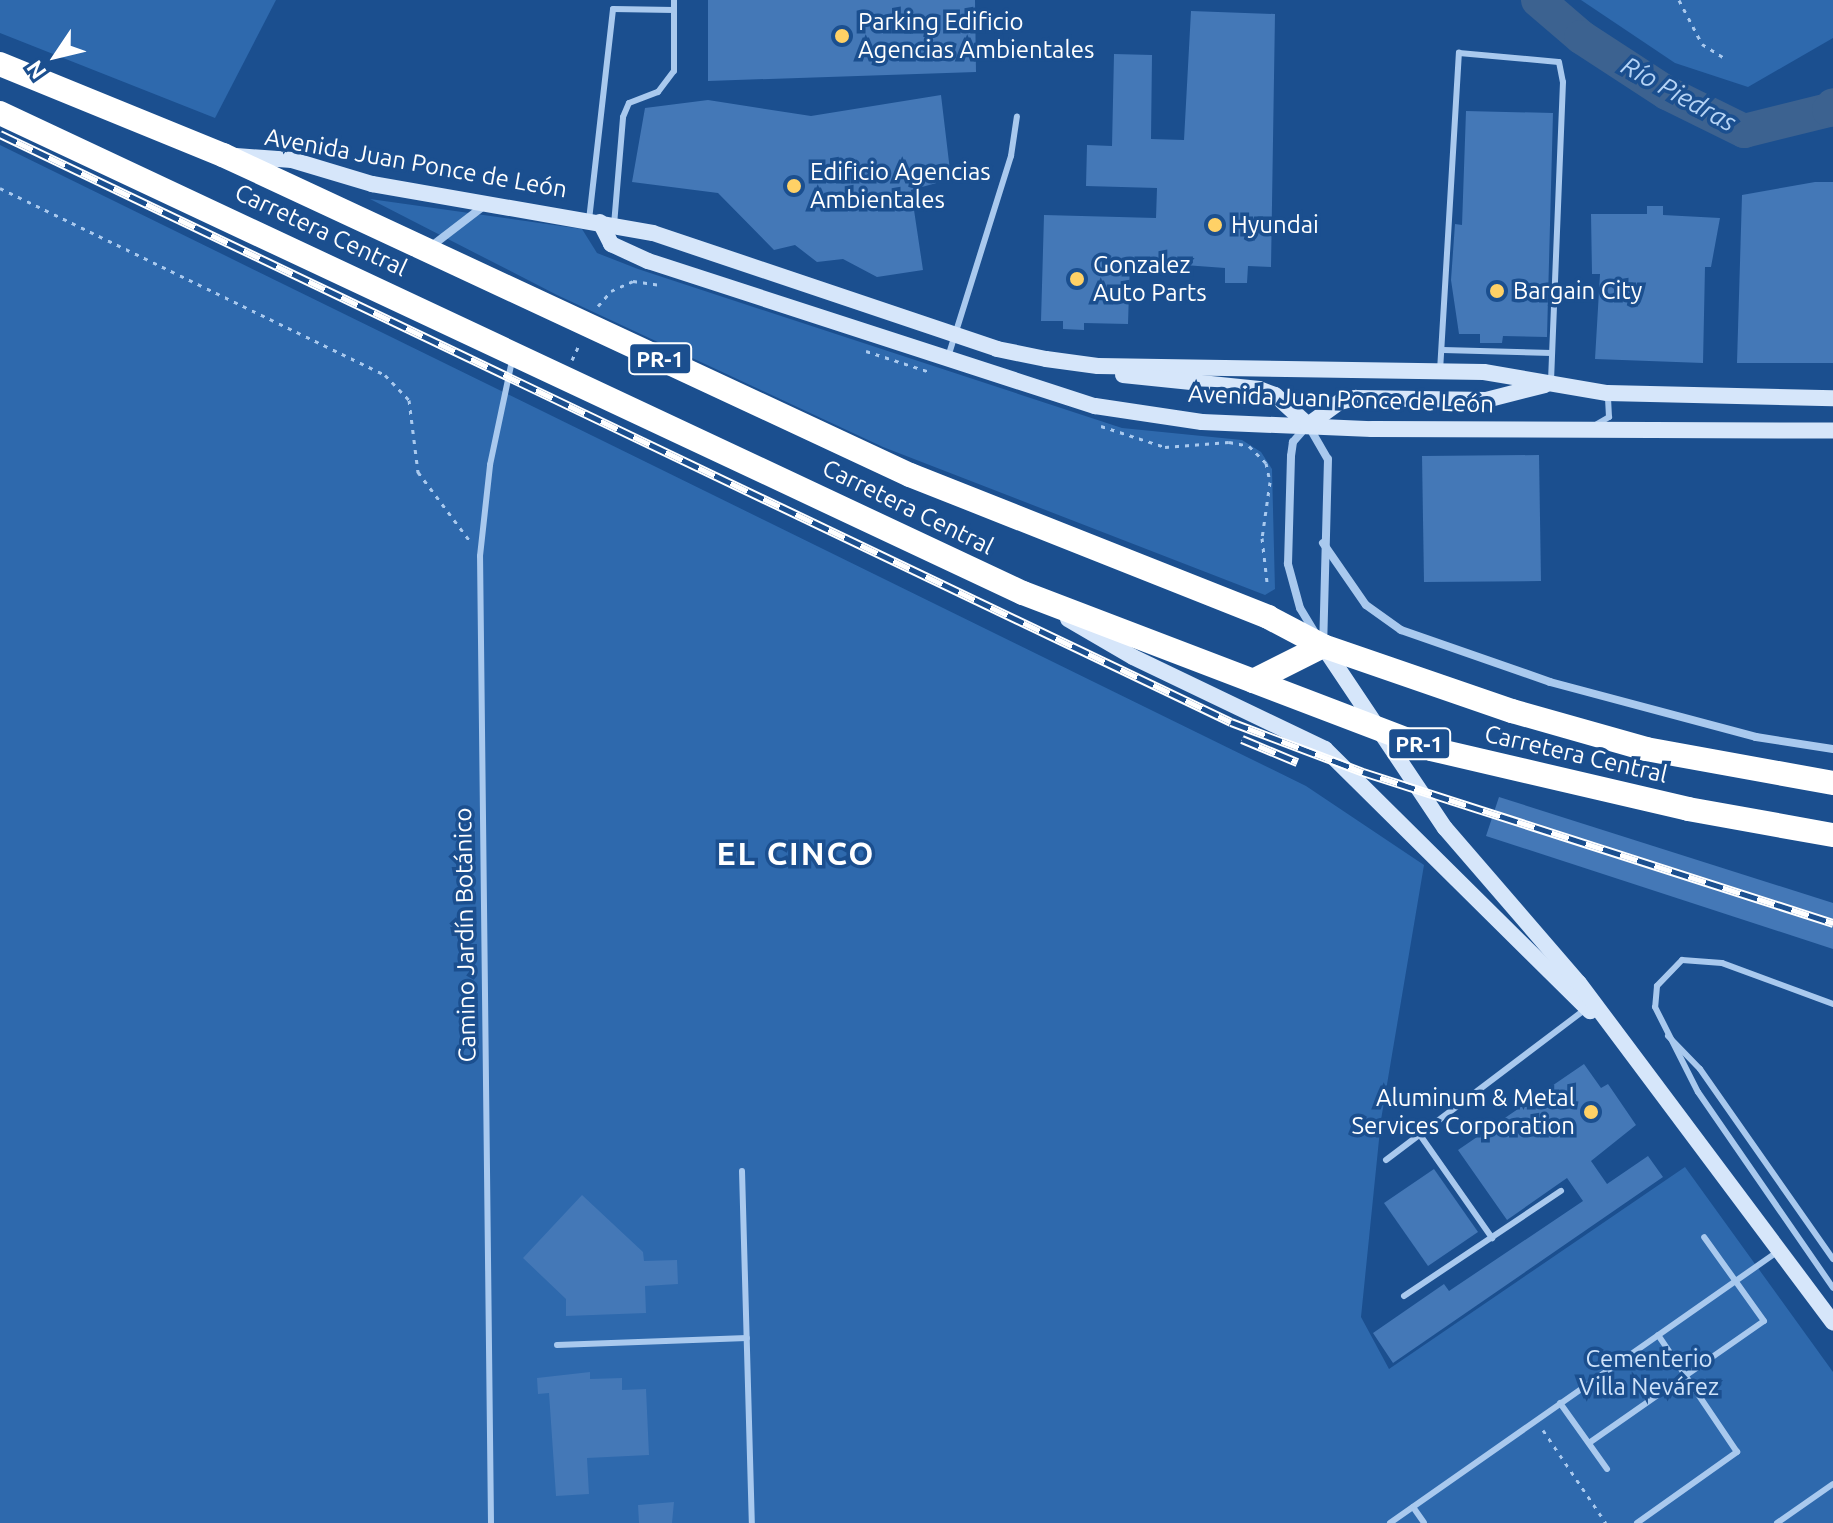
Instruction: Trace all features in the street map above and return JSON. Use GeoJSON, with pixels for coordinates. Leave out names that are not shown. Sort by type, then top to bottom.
{"type":"FeatureCollection","features":[{"type":"Feature","properties":{"kind":"highway","name":"Carretera Central"},"geometry":{"type":"LineString","coordinates":[[0,64],[118,108],[223,155],[910,475],[1268,617],[1323,646],[1512,711],[1646,749],[1833,783]]}},
{"type":"Feature","properties":{"kind":"highway","name":"Carretera Central"},"geometry":{"type":"LineString","coordinates":[[0,113],[515,350],[1023,593],[1378,730],[1551,778],[1833,835]]}},
{"type":"Feature","properties":{"kind":"highway"},"geometry":{"type":"LineString","coordinates":[[1253,681],[1323,646]]}},
{"type":"Feature","properties":{"kind":"street","name":"Avenida Juan Ponce de León"},"geometry":{"type":"LineString","coordinates":[[223,155],[292,160],[372,184],[653,233],[997,349],[1098,366],[1440,372],[1553,382],[1607,393],[1833,398]]}},
{"type":"Feature","properties":{"kind":"street"},"geometry":{"type":"LineString","coordinates":[[429,249],[489,203]]}},
{"type":"Feature","properties":{"kind":"street","name":"Avenida Juan Ponce de León"},"geometry":{"type":"LineString","coordinates":[[601,222],[611,244],[648,261],[1095,406],[1202,422],[1587,430],[1833,431]]}},
{"type":"Feature","properties":{"kind":"street"},"geometry":{"type":"LineString","coordinates":[[1098,366],[1126,376],[1259,389],[1275,395],[1308,425],[1328,459],[1323,543],[1327,593],[1323,646]]}},
{"type":"Feature","properties":{"kind":"street"},"geometry":{"type":"LineString","coordinates":[[1553,382],[1486,400],[1355,398],[1340,402],[1308,425],[1293,442],[1291,456],[1288,564],[1300,608],[1445,828],[1626,1045],[1833,1322]]}},
{"type":"Feature","properties":{"kind":"street"},"geometry":{"type":"LineString","coordinates":[[1323,543],[1366,605],[1414,635],[1595,694],[1756,737],[1833,749]]}},
{"type":"Feature","properties":{"kind":"street"},"geometry":{"type":"LineString","coordinates":[[1023,593],[1133,657],[1325,749],[1626,1045]]}},
{"type":"Feature","properties":{"kind":"lane"},"geometry":{"type":"LineString","coordinates":[[601,222],[623,117],[629,103],[658,92],[674,71],[674,0]]}},
{"type":"Feature","properties":{"kind":"lane"},"geometry":{"type":"LineString","coordinates":[[601,222],[613,9],[674,10]]}},
{"type":"Feature","properties":{"kind":"lane"},"geometry":{"type":"LineString","coordinates":[[1440,372],[1459,53],[1559,62],[1563,82],[1553,382]]}},
{"type":"Feature","properties":{"kind":"lane"},"geometry":{"type":"LineString","coordinates":[[948,357],[1011,156],[1017,116]]}},
{"type":"Feature","properties":{"kind":"lane","name":"Camino Jardín Botánico"},"geometry":{"type":"LineString","coordinates":[[491,1523],[480,556],[490,465],[515,350]]}},
{"type":"Feature","properties":{"kind":"lane"},"geometry":{"type":"LineString","coordinates":[[1443,350],[1552,353]]}},
{"type":"Feature","properties":{"kind":"lane"},"geometry":{"type":"LineString","coordinates":[[1587,430],[1609,417],[1607,393]]}},
{"type":"Feature","properties":{"kind":"lane"},"geometry":{"type":"LineString","coordinates":[[1833,1004],[1722,963],[1682,960],[1657,986],[1655,1007],[1663,1031],[1698,1092],[1833,1288]]}},
{"type":"Feature","properties":{"kind":"lane"},"geometry":{"type":"LineString","coordinates":[[1386,1160],[1587,1008]]}},
{"type":"Feature","properties":{"kind":"lane"},"geometry":{"type":"LineString","coordinates":[[1663,1031],[1700,1069],[1833,1259]]}},
{"type":"Feature","properties":{"kind":"lane"},"geometry":{"type":"LineString","coordinates":[[1420,1135],[1492,1238]]}},
{"type":"Feature","properties":{"kind":"lane"},"geometry":{"type":"LineString","coordinates":[[742,1171],[752,1523]]}},
{"type":"Feature","properties":{"kind":"lane"},"geometry":{"type":"LineString","coordinates":[[1404,1296],[1561,1191]]}},
{"type":"Feature","properties":{"kind":"lane"},"geometry":{"type":"LineString","coordinates":[[1589,1443],[1764,1321],[1704,1237]]}},
{"type":"Feature","properties":{"kind":"lane"},"geometry":{"type":"LineString","coordinates":[[1390,1523],[1778,1251]]}},
{"type":"Feature","properties":{"kind":"lane"},"geometry":{"type":"LineString","coordinates":[[1637,1523],[1737,1452],[1658,1335]]}},
{"type":"Feature","properties":{"kind":"lane"},"geometry":{"type":"LineString","coordinates":[[557,1345],[747,1338]]}},
{"type":"Feature","properties":{"kind":"lane"},"geometry":{"type":"LineString","coordinates":[[1560,1403],[1607,1469]]}},
{"type":"Feature","properties":{"kind":"lane"},"geometry":{"type":"LineString","coordinates":[[1777,1523],[1833,1484]]}},
{"type":"Feature","properties":{"kind":"lane"},"geometry":{"type":"LineString","coordinates":[[1413,1507],[1424,1523]]}},
{"type":"Feature","properties":{"kind":"path"},"geometry":{"type":"LineString","coordinates":[[1679,0],[1702,44],[1724,58]]}},
{"type":"Feature","properties":{"kind":"path"},"geometry":{"type":"LineString","coordinates":[[0,188],[385,375],[409,400],[418,472],[480,556]]}},
{"type":"Feature","properties":{"kind":"path"},"geometry":{"type":"LineString","coordinates":[[565,376],[588,326],[611,291],[633,281],[674,288]]}},
{"type":"Feature","properties":{"kind":"path"},"geometry":{"type":"LineString","coordinates":[[853,345],[892,364],[936,373]]}},
{"type":"Feature","properties":{"kind":"path"},"geometry":{"type":"LineString","coordinates":[[1088,421],[1165,447],[1229,442],[1249,446],[1266,463],[1270,482],[1262,538],[1267,582]]}},
{"type":"Feature","properties":{"kind":"path"},"geometry":{"type":"LineString","coordinates":[[1536,1420],[1606,1523]]}},
{"type":"Feature","properties":{"kind":"green space"},"geometry":{"type":"Polygon","coordinates":[[[0,0],[276,0],[215,118],[0,33],[0,0]]]}},
{"type":"Feature","properties":{"kind":"green space"},"geometry":{"type":"Polygon","coordinates":[[[1581,0],[1833,0],[1833,38],[1748,87],[1675,63],[1581,0]]]}},
{"type":"Feature","properties":{"kind":"green space","name":"Cementerio Villa Nevárez"},"geometry":{"type":"Polygon","coordinates":[[[0,145],[1306,786],[1424,865],[1381,1120],[1361,1317],[1389,1369],[1685,1167],[1833,1372],[1833,1523],[0,1523],[0,145]]]}},
{"type":"Feature","properties":{"kind":"green space"},"geometry":{"type":"Polygon","coordinates":[[[370,199],[582,229],[597,253],[638,269],[1122,428],[1242,440],[1261,452],[1272,469],[1275,589],[1265,595],[883,447],[557,295],[370,199]]]}},
{"type":"Feature","properties":{"kind":"building","name":"Parking Edificio Agencias Ambientales"},"geometry":{"type":"Polygon","coordinates":[[[708,0],[975,0],[976,72],[708,81],[708,0]]]}},
{"type":"Feature","properties":{"kind":"building"},"geometry":{"type":"Polygon","coordinates":[[[1191,11],[1275,14],[1271,267],[1248,266],[1247,283],[1225,283],[1225,268],[1130,261],[1128,324],[1084,323],[1084,330],[1063,329],[1063,321],[1041,321],[1044,215],[1156,218],[1157,188],[1086,186],[1087,145],[1112,146],[1114,54],[1152,55],[1151,139],[1184,140],[1191,11]]]}},
{"type":"Feature","properties":{"kind":"building","name":"Edificio Agencias Ambientales"},"geometry":{"type":"Polygon","coordinates":[[[941,95],[951,179],[911,190],[923,270],[877,277],[843,259],[817,262],[795,245],[774,250],[718,193],[632,182],[645,108],[708,100],[811,116],[941,95]]]}},
{"type":"Feature","properties":{"kind":"building"},"geometry":{"type":"Polygon","coordinates":[[[1466,111],[1553,113],[1547,337],[1503,336],[1502,343],[1480,343],[1480,334],[1459,334],[1451,280],[1455,224],[1462,225],[1466,111]]]}},
{"type":"Feature","properties":{"kind":"building"},"geometry":{"type":"Polygon","coordinates":[[[1815,182],[1833,182],[1833,363],[1737,363],[1742,195],[1815,182]]]}},
{"type":"Feature","properties":{"kind":"building"},"geometry":{"type":"Polygon","coordinates":[[[1647,206],[1663,206],[1663,215],[1720,218],[1711,267],[1705,267],[1703,363],[1595,359],[1600,274],[1592,274],[1591,214],[1647,214],[1647,206]]]}},
{"type":"Feature","properties":{"kind":"building"},"geometry":{"type":"Polygon","coordinates":[[[1539,455],[1541,581],[1424,582],[1422,456],[1539,455]]]}},
{"type":"Feature","properties":{"kind":"building"},"geometry":{"type":"Polygon","coordinates":[[[1499,797],[1833,903],[1833,949],[1486,836],[1499,797]]]}},
{"type":"Feature","properties":{"kind":"building"},"geometry":{"type":"Polygon","coordinates":[[[1584,1064],[1601,1088],[1608,1084],[1636,1125],[1591,1161],[1607,1184],[1648,1156],[1663,1177],[1393,1363],[1373,1333],[1444,1284],[1449,1291],[1583,1201],[1567,1178],[1507,1220],[1458,1150],[1584,1064]]]}},
{"type":"Feature","properties":{"kind":"building"},"geometry":{"type":"Polygon","coordinates":[[[1434,1169],[1478,1232],[1428,1266],[1384,1203],[1434,1169]]]}},
{"type":"Feature","properties":{"kind":"building"},"geometry":{"type":"Polygon","coordinates":[[[582,1195],[643,1252],[644,1261],[677,1260],[678,1284],[645,1286],[646,1313],[566,1316],[566,1299],[523,1258],[582,1195]]]}},
{"type":"Feature","properties":{"kind":"building"},"geometry":{"type":"Polygon","coordinates":[[[590,1372],[590,1379],[622,1378],[622,1390],[646,1389],[649,1455],[587,1458],[589,1494],[556,1496],[549,1393],[538,1394],[537,1378],[590,1372]]]}},
{"type":"Feature","properties":{"kind":"building"},"geometry":{"type":"Polygon","coordinates":[[[674,1502],[672,1523],[639,1523],[638,1505],[674,1502]]]}},
{"type":"Feature","properties":{"kind":"waterway","name":"Río Piedras"},"geometry":{"type":"LineString","coordinates":[[1538,0],[1581,37],[1667,93],[1744,131],[1829,110],[1833,105]]}},
{"type":"Feature","properties":{"kind":"railway"},"geometry":{"type":"LineString","coordinates":[[0,134],[1231,722],[1363,772],[1833,923]]}},
{"type":"Feature","properties":{"kind":"railway"},"geometry":{"type":"LineString","coordinates":[[1242,739],[1297,762]]}},
{"type":"Feature","properties":{"kind":"place","name":"Parking Edificio Agencias Ambientales"},"geometry":{"type":"Point","coordinates":[842,36]}},
{"type":"Feature","properties":{"kind":"place","name":"Edificio Agencias Ambientales"},"geometry":{"type":"Point","coordinates":[794,186]}},
{"type":"Feature","properties":{"kind":"place","name":"Hyundai"},"geometry":{"type":"Point","coordinates":[1215,225]}},
{"type":"Feature","properties":{"kind":"place","name":"Gonzalez Auto Parts"},"geometry":{"type":"Point","coordinates":[1077,279]}},
{"type":"Feature","properties":{"kind":"place","name":"Bargain City"},"geometry":{"type":"Point","coordinates":[1497,291]}},
{"type":"Feature","properties":{"kind":"place","name":"Aluminum & Metal Services Corporation"},"geometry":{"type":"Point","coordinates":[1591,1112]}},
{"type":"Feature","properties":{"kind":"district","name":"EL CINCO"},"geometry":{"type":"Point","coordinates":[796,853]}}]}
